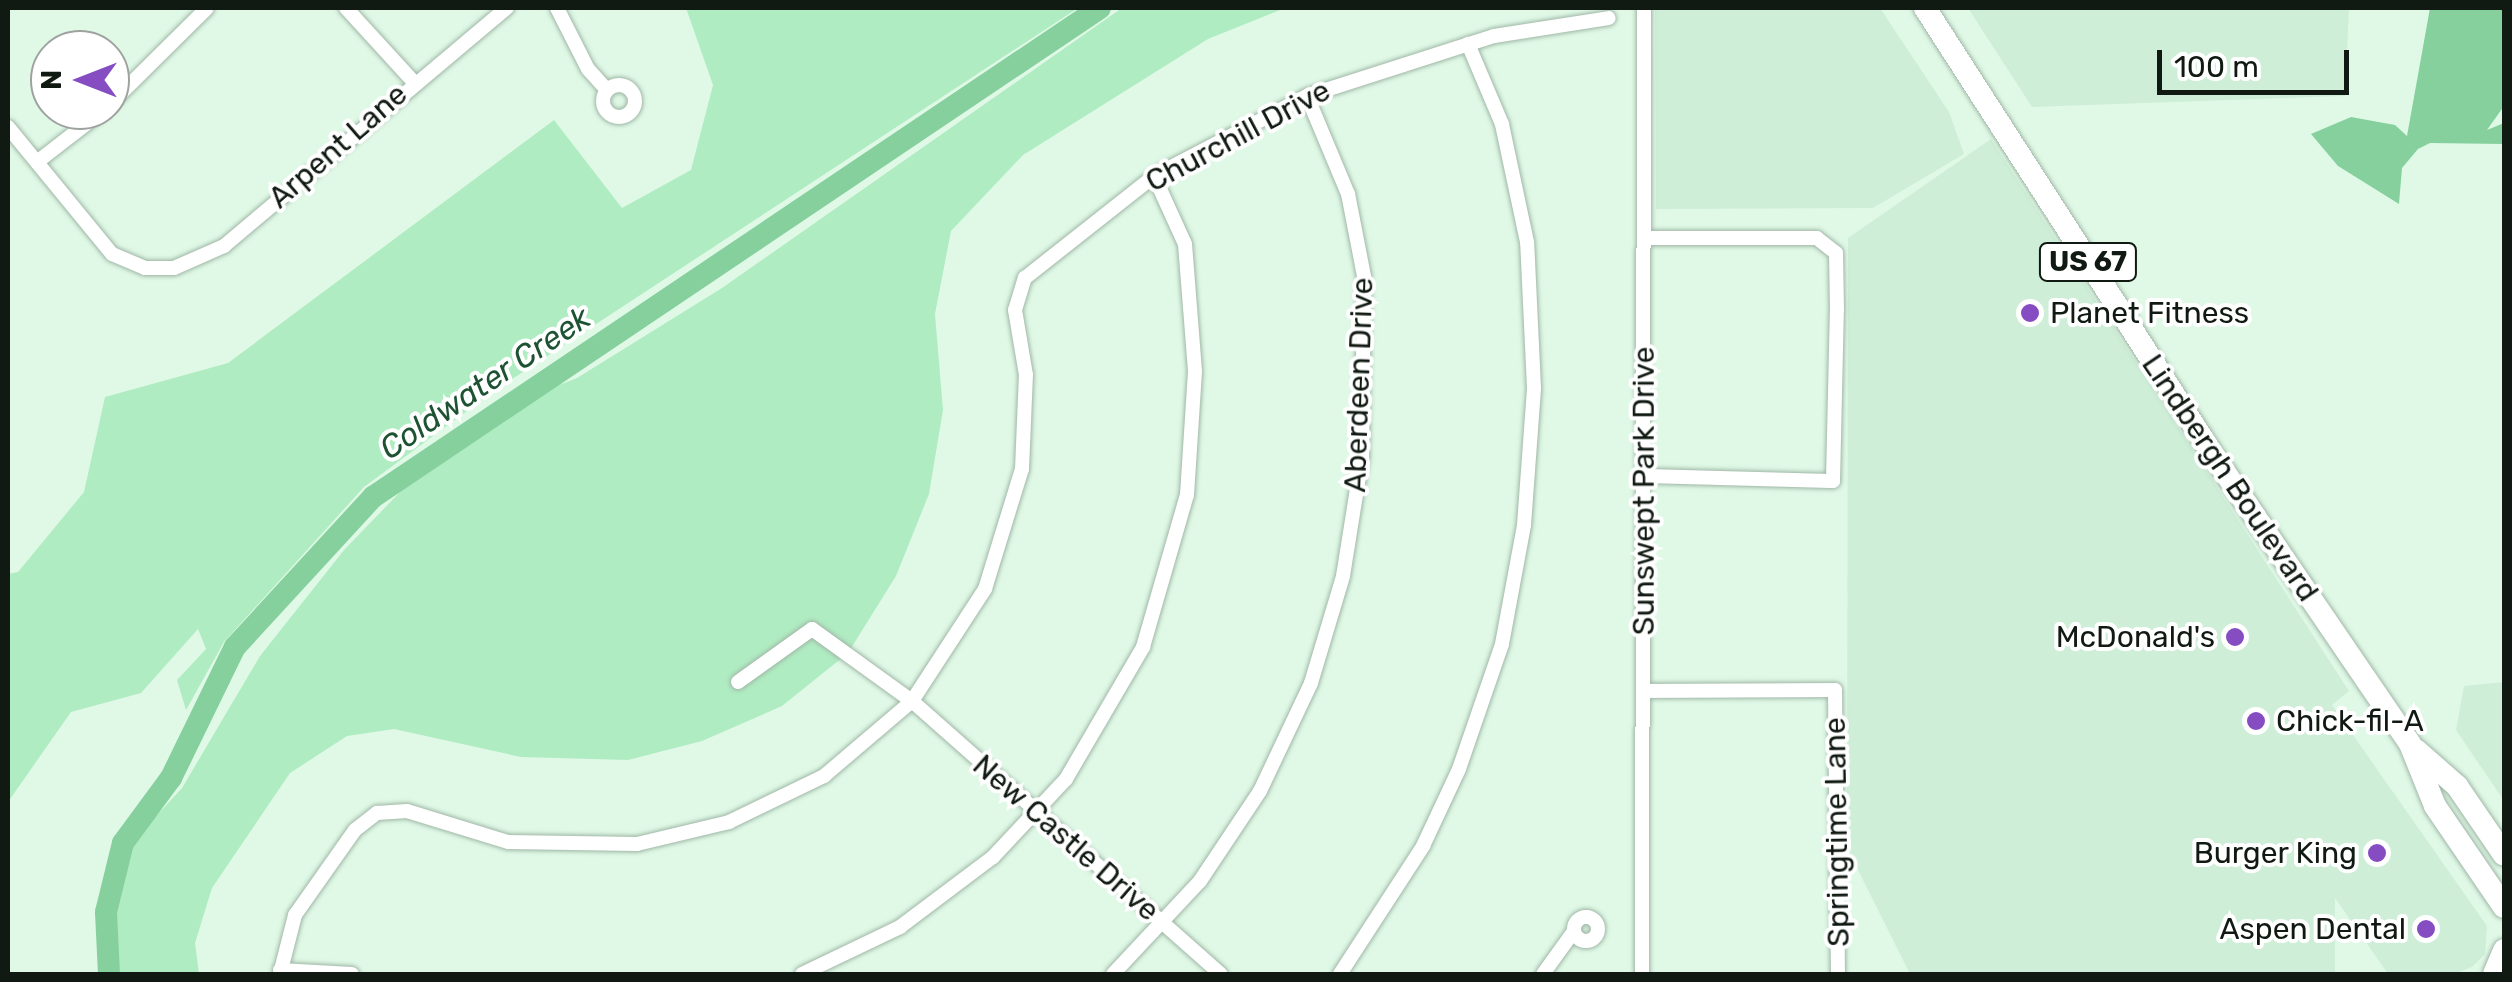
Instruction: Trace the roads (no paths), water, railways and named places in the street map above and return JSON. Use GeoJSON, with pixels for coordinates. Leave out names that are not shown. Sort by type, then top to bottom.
{"type":"FeatureCollection","features":[{"type":"Feature","properties":{"kind":"main road","name":"Lindbergh Boulevard"},"geometry":{"type":"LineString","coordinates":[[1925,8],[2192,424],[2410,744],[2435,806],[2502,904]]}},
{"type":"Feature","properties":{"kind":"main road","name":"Lindbergh Boulevard"},"geometry":{"type":"LineString","coordinates":[[2410,744],[2457,786],[2504,855]]}},
{"type":"Feature","properties":{"kind":"main road"},"geometry":{"type":"LineString","coordinates":[[2502,904],[2504,925]]}},
{"type":"Feature","properties":{"kind":"main road"},"geometry":{"type":"LineString","coordinates":[[2495,974],[2504,950]]}},
{"type":"Feature","properties":{"kind":"main road"},"geometry":{"type":"LineString","coordinates":[[2495,974],[2504,970]]}},
{"type":"Feature","properties":{"kind":"street"},"geometry":{"type":"LineString","coordinates":[[130,84],[207,8]]}},
{"type":"Feature","properties":{"kind":"street"},"geometry":{"type":"LineString","coordinates":[[346,8],[413,81]]}},
{"type":"Feature","properties":{"kind":"street","name":"Arpent Lane"},"geometry":{"type":"LineString","coordinates":[[37,162],[112,254],[162,270],[224,246],[413,81],[506,8]]}},
{"type":"Feature","properties":{"kind":"street"},"geometry":{"type":"LineString","coordinates":[[557,8],[588,69],[607,90]]}},
{"type":"Feature","properties":{"kind":"street","name":"Sunswept Park Drive"},"geometry":{"type":"LineString","coordinates":[[1642,974],[1644,8]]}},
{"type":"Feature","properties":{"kind":"street","name":"Churchill Drive"},"geometry":{"type":"LineString","coordinates":[[280,972],[295,915],[365,819],[377,813],[407,811],[538,846],[669,839],[755,812],[824,776],[912,700],[976,604],[1008,530],[1025,438],[1018,292],[1064,242],[1154,176],[1307,96],[1468,44],[1609,18]]}},
{"type":"Feature","properties":{"kind":"street"},"geometry":{"type":"LineString","coordinates":[[1340,974],[1422,846],[1459,769],[1502,644],[1524,525],[1534,388],[1528,242],[1502,124],[1468,44]]}},
{"type":"Feature","properties":{"kind":"street","name":"Aberdeen Drive"},"geometry":{"type":"LineString","coordinates":[[1112,974],[1164,923],[1225,847],[1290,733],[1323,652],[1351,536],[1362,457],[1361,244],[1307,96]]}},
{"type":"Feature","properties":{"kind":"street"},"geometry":{"type":"LineString","coordinates":[[8,127],[37,162],[78,130]]}},
{"type":"Feature","properties":{"kind":"street"},"geometry":{"type":"LineString","coordinates":[[802,974],[900,928],[1037,815],[1093,740],[1143,647],[1187,495],[1193,296],[1178,220],[1154,176]]}},
{"type":"Feature","properties":{"kind":"street"},"geometry":{"type":"LineString","coordinates":[[1644,238],[1817,238],[1836,253],[1833,481],[1644,476]]}},
{"type":"Feature","properties":{"kind":"street","name":"New Castle Drive"},"geometry":{"type":"LineString","coordinates":[[738,682],[812,629],[912,700],[1037,815],[1221,974]]}},
{"type":"Feature","properties":{"kind":"street","name":"Springtime Lane"},"geometry":{"type":"LineString","coordinates":[[1644,691],[1835,690],[1838,974]]}},
{"type":"Feature","properties":{"kind":"street"},"geometry":{"type":"LineString","coordinates":[[1543,974],[1574,932]]}},
{"type":"Feature","properties":{"kind":"street"},"geometry":{"type":"LineString","coordinates":[[280,972],[352,974]]}},
{"type":"Feature","properties":{"kind":"waterway","name":"Coldwater Creek"},"geometry":{"type":"LineString","coordinates":[[109,974],[106,912],[123,843],[171,778],[235,647],[373,497],[1100,8]]}},
{"type":"Feature","properties":{"kind":"place","name":"Planet Fitness"},"geometry":{"type":"Point","coordinates":[2030,313]}},
{"type":"Feature","properties":{"kind":"place","name":"McDonald's"},"geometry":{"type":"Point","coordinates":[2235,637]}},
{"type":"Feature","properties":{"kind":"place","name":"Chick-fil-A"},"geometry":{"type":"Point","coordinates":[2256,721]}},
{"type":"Feature","properties":{"kind":"place","name":"Burger King"},"geometry":{"type":"Point","coordinates":[2377,853]}},
{"type":"Feature","properties":{"kind":"place","name":"Aspen Dental"},"geometry":{"type":"Point","coordinates":[2426,929]}}]}
